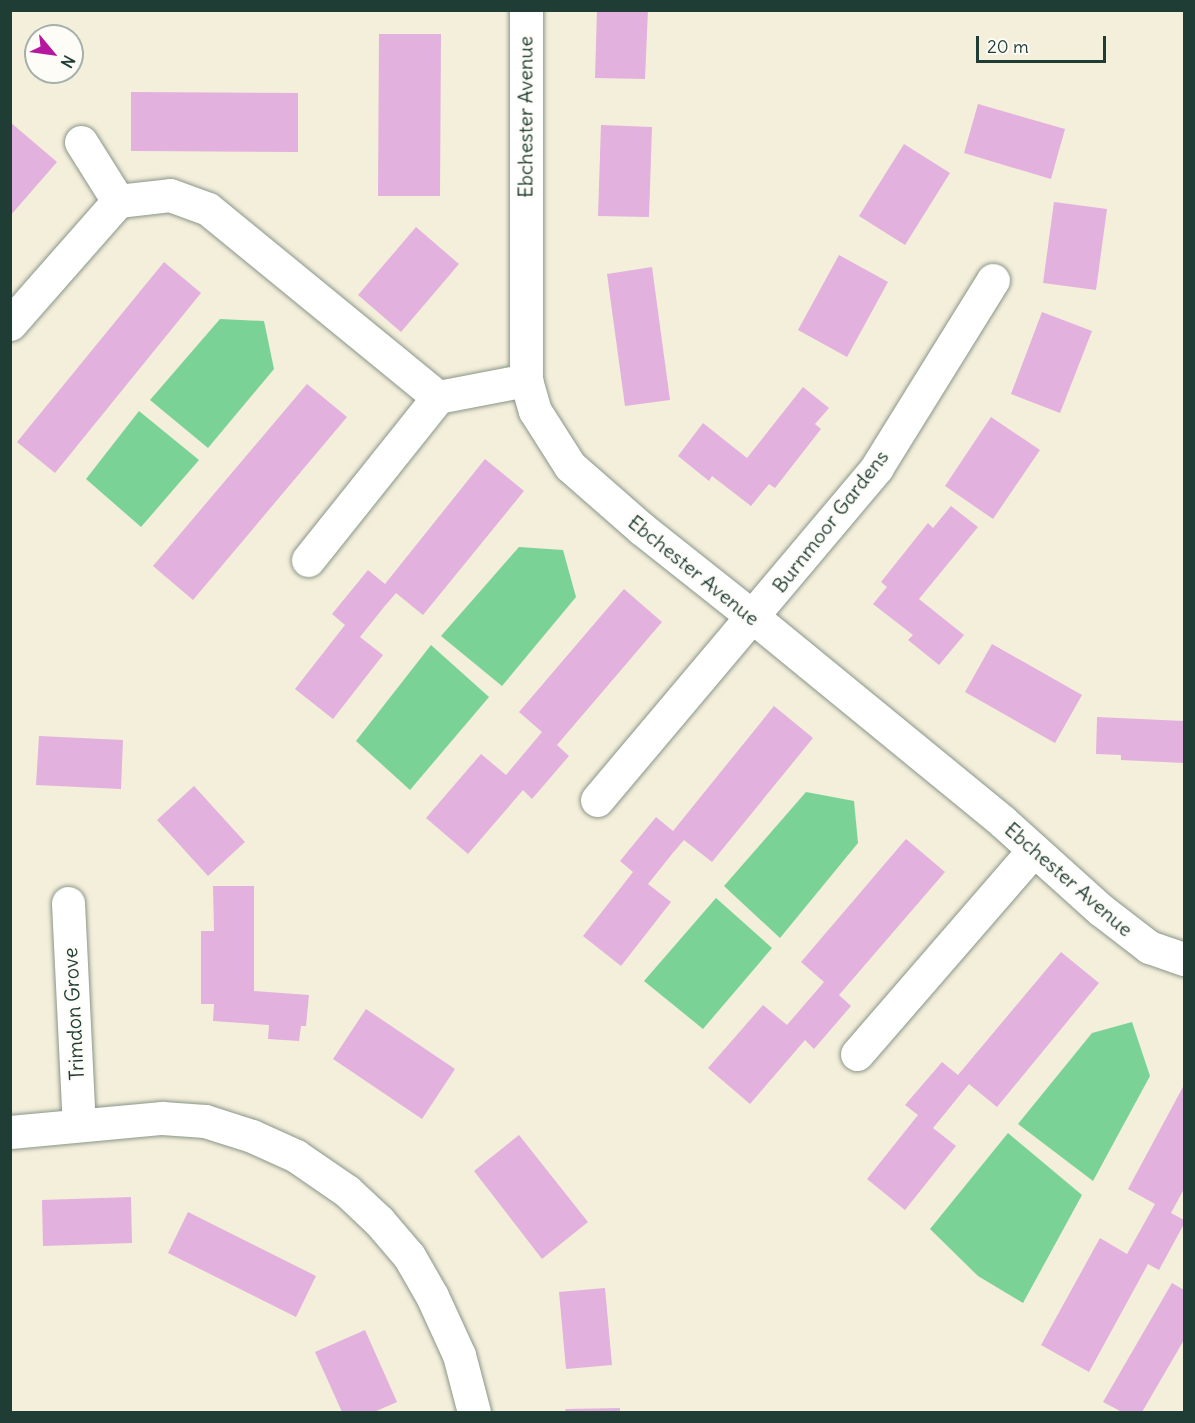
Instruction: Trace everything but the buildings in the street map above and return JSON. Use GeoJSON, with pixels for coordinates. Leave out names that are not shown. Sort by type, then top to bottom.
{"type":"FeatureCollection","features":[{"type":"Feature","properties":{"kind":"street","name":"Ebchester Avenue"},"geometry":{"type":"LineString","coordinates":[[525,10],[526,380],[535,411],[570,466],[642,530],[753,617],[1149,947],[1185,959]]}},
{"type":"Feature","properties":{"kind":"street"},"geometry":{"type":"LineString","coordinates":[[81,142],[118,201]]}},
{"type":"Feature","properties":{"kind":"street"},"geometry":{"type":"LineString","coordinates":[[10,324],[118,201],[170,195],[208,209],[438,397]]}},
{"type":"Feature","properties":{"kind":"street","name":"Burnmoor Gardens"},"geometry":{"type":"LineString","coordinates":[[597,800],[877,467],[993,280]]}},
{"type":"Feature","properties":{"kind":"street"},"geometry":{"type":"LineString","coordinates":[[308,560],[438,397],[526,380]]}},
{"type":"Feature","properties":{"kind":"street"},"geometry":{"type":"LineString","coordinates":[[857,1054],[1034,850]]}},
{"type":"Feature","properties":{"kind":"street","name":"Trimdon Grove"},"geometry":{"type":"LineString","coordinates":[[68,903],[79,1125]]}},
{"type":"Feature","properties":{"kind":"street"},"geometry":{"type":"LineString","coordinates":[[10,1132],[162,1118],[205,1121],[252,1136],[296,1156],[347,1191],[379,1221],[409,1256],[432,1296],[459,1355],[474,1413]]}},
{"type":"Feature","properties":{"kind":"green space"},"geometry":{"type":"Polygon","coordinates":[[[220,319],[264,321],[274,369],[208,448],[150,400],[220,319]]]}},
{"type":"Feature","properties":{"kind":"green space"},"geometry":{"type":"Polygon","coordinates":[[[139,411],[199,460],[141,527],[86,479],[139,411]]]}},
{"type":"Feature","properties":{"kind":"green space"},"geometry":{"type":"Polygon","coordinates":[[[519,547],[563,550],[576,597],[502,686],[441,636],[519,547]]]}},
{"type":"Feature","properties":{"kind":"green space"},"geometry":{"type":"Polygon","coordinates":[[[431,645],[489,697],[410,790],[356,741],[431,645]]]}},
{"type":"Feature","properties":{"kind":"green space"},"geometry":{"type":"Polygon","coordinates":[[[806,792],[854,801],[858,843],[780,938],[724,886],[806,792]]]}},
{"type":"Feature","properties":{"kind":"green space"},"geometry":{"type":"Polygon","coordinates":[[[716,898],[772,948],[703,1029],[644,981],[716,898]]]}},
{"type":"Feature","properties":{"kind":"green space"},"geometry":{"type":"Polygon","coordinates":[[[1132,1022],[1150,1076],[1093,1181],[1018,1124],[1092,1033],[1132,1022]]]}},
{"type":"Feature","properties":{"kind":"green space"},"geometry":{"type":"Polygon","coordinates":[[[1008,1133],[1082,1195],[1023,1303],[978,1276],[930,1229],[1008,1133]]]}}]}
